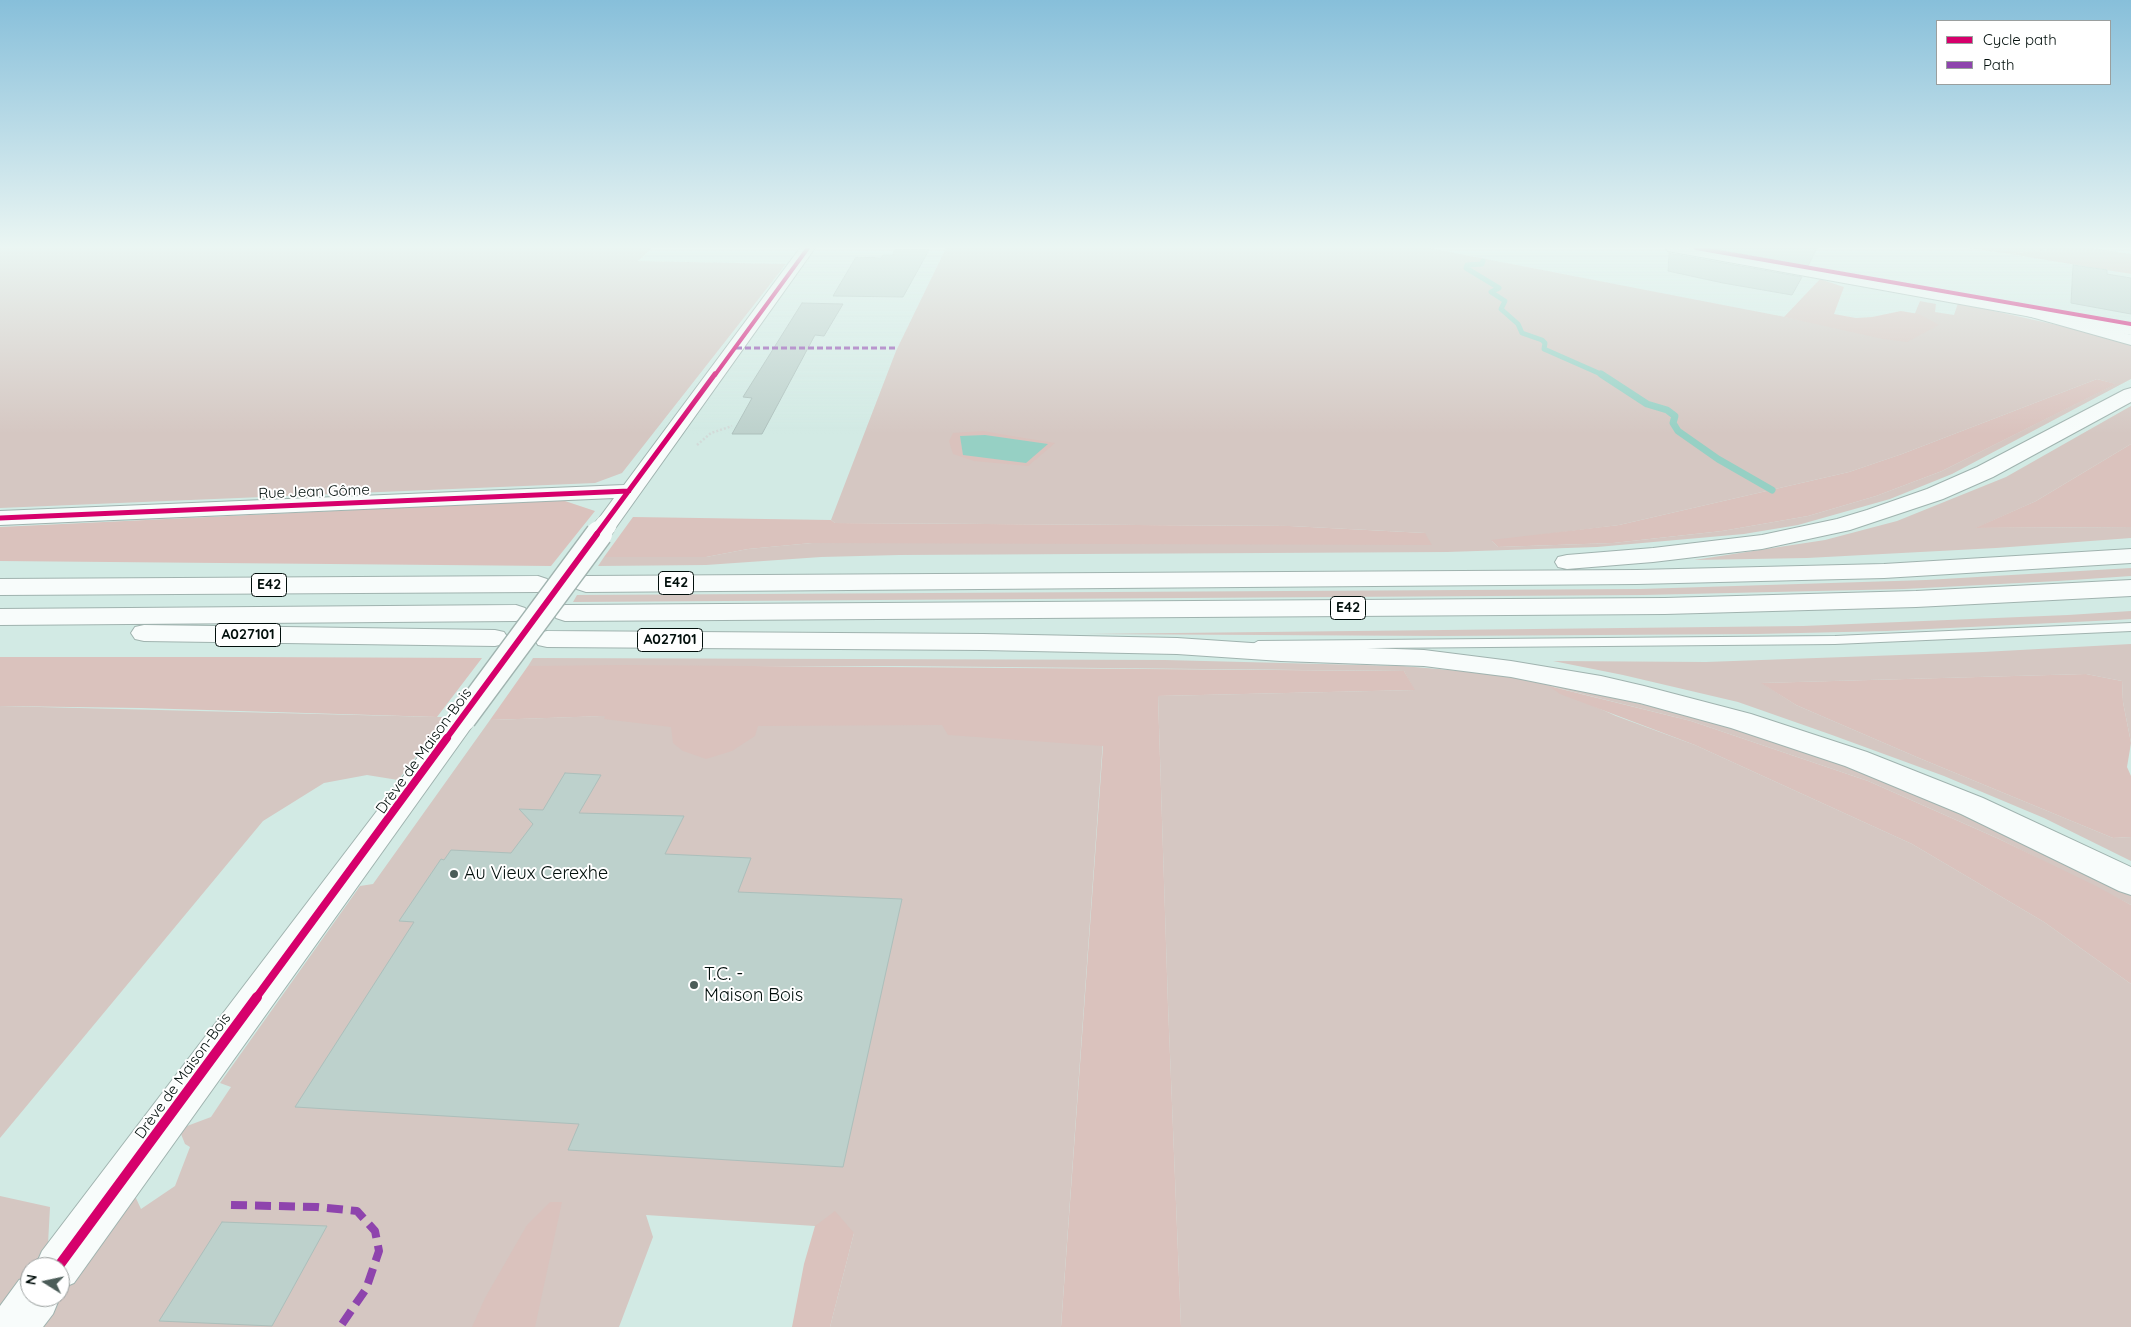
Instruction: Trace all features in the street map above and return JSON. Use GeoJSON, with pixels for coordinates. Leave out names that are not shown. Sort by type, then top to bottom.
{"type":"FeatureCollection","features":[{"type":"Feature","properties":{"kind":"main road","name":"Drève de Maison-Bois"},"geometry":{"type":"LineString","coordinates":[[65,1257],[606,525],[762,310]]}},
{"type":"Feature","properties":{"kind":"main road"},"geometry":{"type":"LineString","coordinates":[[2023,310],[2131,340]]}},
{"type":"Feature","properties":{"kind":"main road"},"geometry":{"type":"LineString","coordinates":[[2025,310],[2131,334]]}},
{"type":"Feature","properties":{"kind":"main road"},"geometry":{"type":"LineString","coordinates":[[2026,310],[2131,330]]}},
{"type":"Feature","properties":{"kind":"main road"},"geometry":{"type":"LineString","coordinates":[[766,582],[922,569],[1438,567],[1561,562],[1653,555],[1762,542],[1842,525],[1935,494],[1985,472],[2131,394]]}},
{"type":"Feature","properties":{"kind":"main road","name":"Rue Jean Gôme"},"geometry":{"type":"LineString","coordinates":[[0,518],[629,491]]}},
{"type":"Feature","properties":{"kind":"main road","name":"E42"},"geometry":{"type":"LineString","coordinates":[[586,584],[1637,578],[1884,571],[2131,556]]}},
{"type":"Feature","properties":{"kind":"main road","name":"E42"},"geometry":{"type":"LineString","coordinates":[[0,587],[538,584]]}},
{"type":"Feature","properties":{"kind":"main road","name":"E42"},"geometry":{"type":"LineString","coordinates":[[565,613],[1665,606],[1916,599],[2131,588]]}},
{"type":"Feature","properties":{"kind":"main road","name":"E42"},"geometry":{"type":"LineString","coordinates":[[0,617],[516,613]]}},
{"type":"Feature","properties":{"kind":"main road","name":"A027101"},"geometry":{"type":"LineString","coordinates":[[0,632],[495,638]]}},
{"type":"Feature","properties":{"kind":"main road","name":"A027101"},"geometry":{"type":"LineString","coordinates":[[547,639],[983,642],[1177,646]]}},
{"type":"Feature","properties":{"kind":"main road"},"geometry":{"type":"LineString","coordinates":[[1177,646],[1281,653],[1424,658],[1511,669],[1601,685],[1750,724],[1864,763],[1972,806],[2131,882]]}},
{"type":"Feature","properties":{"kind":"main road"},"geometry":{"type":"LineString","coordinates":[[14,1327],[29,1307]]}},
{"type":"Feature","properties":{"kind":"lane"},"geometry":{"type":"LineString","coordinates":[[1177,646],[1835,640],[2131,627]]}},
{"type":"Feature","properties":{"kind":"path"},"geometry":{"type":"LineString","coordinates":[[697,445],[710,433],[732,426]]}},
{"type":"Feature","properties":{"kind":"shaded area"},"geometry":{"type":"Polygon","coordinates":[[[0,310],[750,310],[622,473],[595,483],[0,508],[0,310]]]}},
{"type":"Feature","properties":{"kind":"shaded area"},"geometry":{"type":"Polygon","coordinates":[[[916,310],[1749,310],[1904,340],[1916,310],[1935,310],[1935,312],[1954,315],[1956,310],[1989,310],[2093,333],[2131,345],[2131,379],[1952,474],[1890,499],[1798,525],[1744,534],[1597,547],[1447,552],[899,555],[821,557],[706,565],[598,566],[604,557],[706,557],[748,549],[812,543],[1122,543],[1425,533],[1290,526],[835,523],[831,520],[896,351],[916,310]],[[2097,379],[1902,454],[1849,472],[1619,525],[1492,541],[1498,547],[1613,543],[1722,531],[1808,516],[1876,496],[1942,471],[2115,384],[2097,379]]]}},
{"type":"Feature","properties":{"kind":"shaded area"},"geometry":{"type":"Polygon","coordinates":[[[1791,310],[1836,310],[1834,314],[1856,318],[1901,311],[1919,314],[1939,325],[1907,342],[1883,339],[1784,317],[1791,310]]]}},
{"type":"Feature","properties":{"kind":"shaded area"},"geometry":{"type":"Polygon","coordinates":[[[2097,379],[2116,384],[1942,471],[1876,496],[1808,516],[1722,531],[1613,543],[1498,547],[1491,540],[1619,525],[1849,472],[1902,454],[2097,379]]]}},
{"type":"Feature","properties":{"kind":"shaded area"},"geometry":{"type":"Polygon","coordinates":[[[2131,406],[2131,444],[2036,501],[1976,528],[2131,527],[2131,538],[1996,548],[1807,558],[1694,560],[1825,540],[1897,521],[2006,477],[2131,406]]]}},
{"type":"Feature","properties":{"kind":"shaded area"},"geometry":{"type":"Polygon","coordinates":[[[984,431],[1055,443],[1028,466],[974,461],[953,454],[949,441],[953,433],[984,431]],[[985,435],[960,436],[963,455],[1048,444],[985,435]]]}},
{"type":"Feature","properties":{"kind":"shaded area"},"geometry":{"type":"Polygon","coordinates":[[[985,435],[1048,444],[1026,463],[963,455],[960,436],[985,435]]]}},
{"type":"Feature","properties":{"kind":"shaded area"},"geometry":{"type":"Polygon","coordinates":[[[2131,444],[2131,527],[1975,528],[2036,501],[2131,444]]]}},
{"type":"Feature","properties":{"kind":"shaded area"},"geometry":{"type":"Polygon","coordinates":[[[562,500],[595,511],[551,566],[0,561],[0,527],[562,500]]]}},
{"type":"Feature","properties":{"kind":"shaded area"},"geometry":{"type":"Polygon","coordinates":[[[633,517],[831,520],[835,523],[1290,526],[1425,533],[1432,545],[812,543],[748,549],[706,557],[604,557],[633,517]]]}},
{"type":"Feature","properties":{"kind":"shaded area"},"geometry":{"type":"Polygon","coordinates":[[[2131,568],[2131,576],[2058,581],[1904,589],[1643,595],[573,602],[577,595],[1640,589],[1926,580],[2131,568]]]}},
{"type":"Feature","properties":{"kind":"shaded area"},"geometry":{"type":"Polygon","coordinates":[[[2131,611],[2131,619],[2116,620],[1887,631],[1757,634],[1440,636],[1085,634],[1803,626],[2131,611]]]}},
{"type":"Feature","properties":{"kind":"shaded area"},"geometry":{"type":"Polygon","coordinates":[[[2131,644],[2131,743],[2123,702],[2122,681],[2086,674],[1762,683],[1796,705],[1919,758],[2113,838],[2131,837],[2131,861],[2044,818],[1944,776],[1738,702],[1553,661],[1706,662],[1983,652],[2131,644]]]}},
{"type":"Feature","properties":{"kind":"shaded area"},"geometry":{"type":"Polygon","coordinates":[[[0,657],[482,658],[437,717],[141,708],[0,706],[0,657]]]}},
{"type":"Feature","properties":{"kind":"shaded area"},"geometry":{"type":"Polygon","coordinates":[[[533,658],[1165,660],[1402,666],[1474,672],[1580,689],[1722,724],[1850,767],[1965,813],[2131,893],[2131,905],[1999,839],[1868,781],[1691,721],[1550,686],[1616,716],[1695,745],[1912,844],[2044,922],[2131,984],[2131,1327],[1181,1327],[1158,696],[1414,690],[1404,671],[901,666],[528,666],[533,658]]]}},
{"type":"Feature","properties":{"kind":"shaded area"},"geometry":{"type":"Polygon","coordinates":[[[623,665],[1404,671],[1415,690],[1158,696],[1181,1327],[1061,1327],[1103,746],[948,735],[942,725],[758,726],[755,736],[732,751],[706,759],[683,751],[673,743],[671,727],[604,719],[605,716],[490,720],[528,666],[623,665]]]}},
{"type":"Feature","properties":{"kind":"shaded area"},"geometry":{"type":"Polygon","coordinates":[[[2086,674],[2122,681],[2123,702],[2131,743],[2127,767],[2131,776],[2131,837],[2113,838],[1919,758],[1796,705],[1761,683],[2086,674]]]}},
{"type":"Feature","properties":{"kind":"shaded area"},"geometry":{"type":"Polygon","coordinates":[[[1549,686],[1691,721],[1868,781],[1999,839],[2096,886],[2131,905],[2131,984],[2044,922],[1912,844],[1695,745],[1560,694],[1549,686]]]}},
{"type":"Feature","properties":{"kind":"shaded area","name":"T.C. - Maison Bois"},"geometry":{"type":"Polygon","coordinates":[[[1106,698],[1061,1326],[1068,1327],[830,1327],[854,1233],[815,1226],[646,1215],[653,1237],[619,1327],[37,1327],[52,1307],[70,1307],[70,1283],[135,1196],[141,1209],[175,1186],[190,1147],[185,1144],[181,1134],[187,1126],[211,1117],[231,1087],[220,1083],[360,886],[373,884],[490,720],[1106,698]]]}},
{"type":"Feature","properties":{"kind":"shaded area"},"geometry":{"type":"Polygon","coordinates":[[[0,706],[446,717],[398,780],[367,775],[324,783],[263,821],[0,1138],[0,706]]]}},
{"type":"Feature","properties":{"kind":"shaded area"},"geometry":{"type":"Polygon","coordinates":[[[0,1196],[50,1207],[48,1244],[38,1257],[20,1257],[20,1282],[0,1309],[0,1196]]]}},
{"type":"Feature","properties":{"kind":"shaded area"},"geometry":{"type":"Polygon","coordinates":[[[550,1202],[562,1202],[535,1327],[472,1327],[485,1298],[527,1225],[550,1202]]]}},
{"type":"Feature","properties":{"kind":"shaded area"},"geometry":{"type":"Polygon","coordinates":[[[835,1211],[854,1233],[830,1327],[792,1327],[804,1264],[815,1226],[835,1211]]]}},
{"type":"Feature","properties":{"kind":"building"},"geometry":{"type":"Polygon","coordinates":[[[798,310],[839,310],[824,336],[815,335],[762,434],[732,434],[752,398],[743,397],[798,310]]]}},
{"type":"Feature","properties":{"kind":"building"},"geometry":{"type":"Polygon","coordinates":[[[2109,310],[2131,310],[2131,314],[2109,310]]]}},
{"type":"Feature","properties":{"kind":"building"},"geometry":{"type":"Polygon","coordinates":[[[565,773],[601,775],[579,813],[684,816],[665,854],[751,858],[738,892],[902,899],[843,1167],[568,1150],[579,1124],[295,1107],[414,922],[399,921],[441,859],[444,860],[451,850],[511,853],[533,824],[519,809],[543,810],[565,773]]]}},
{"type":"Feature","properties":{"kind":"building"},"geometry":{"type":"Polygon","coordinates":[[[222,1222],[327,1226],[272,1326],[159,1321],[222,1222]]]}},
{"type":"Feature","properties":{"kind":"waterway"},"geometry":{"type":"LineString","coordinates":[[1502,310],[1518,324],[1522,333],[1542,340],[1545,343],[1544,349],[1602,374]]}},
{"type":"Feature","properties":{"kind":"waterway"},"geometry":{"type":"LineString","coordinates":[[1602,374],[1647,404],[1667,410],[1675,416],[1673,423],[1678,431],[1718,459],[1772,490]]}},
{"type":"Feature","properties":{"kind":"marked path"},"geometry":{"type":"LineString","coordinates":[[736,348],[897,348]]}},
{"type":"Feature","properties":{"kind":"marked path"},"geometry":{"type":"LineString","coordinates":[[231,1205],[317,1207],[357,1211],[375,1231],[379,1251],[366,1289],[340,1327]]}},
{"type":"Feature","properties":{"kind":"cycle path"},"geometry":{"type":"LineString","coordinates":[[65,1257],[762,310]]}},
{"type":"Feature","properties":{"kind":"cycle path"},"geometry":{"type":"LineString","coordinates":[[2050,310],[2131,324]]}},
{"type":"Feature","properties":{"kind":"cycle path"},"geometry":{"type":"LineString","coordinates":[[0,518],[629,491]]}},
{"type":"Feature","properties":{"kind":"place","name":"Au Vieux Cerexhe"},"geometry":{"type":"Point","coordinates":[454,874]}},
{"type":"Feature","properties":{"kind":"place","name":"T.C. - Maison Bois"},"geometry":{"type":"Point","coordinates":[694,985]}}]}
